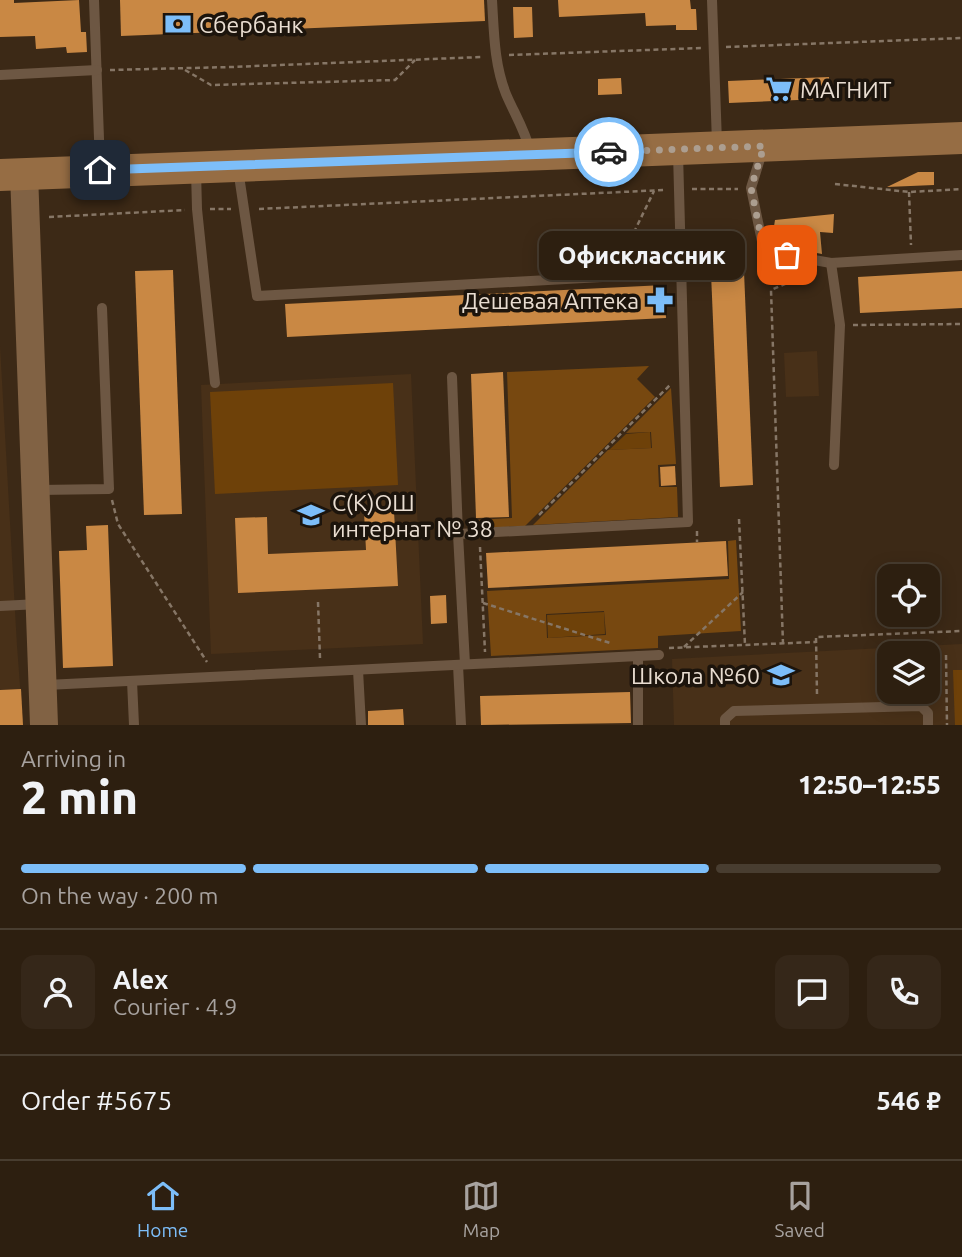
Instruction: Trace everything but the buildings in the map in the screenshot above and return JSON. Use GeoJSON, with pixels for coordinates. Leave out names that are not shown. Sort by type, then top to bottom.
{"type":"FeatureCollection","features":[{"type":"Feature","properties":{"kind":"main road"},"geometry":{"type":"LineString","coordinates":[[12,174],[962,138]]}},
{"type":"Feature","properties":{"kind":"street"},"geometry":{"type":"LineString","coordinates":[[12,174],[26,218],[44,725]]}},
{"type":"Feature","properties":{"kind":"lane"},"geometry":{"type":"LineString","coordinates":[[94,0],[100,170]]}},
{"type":"Feature","properties":{"kind":"lane"},"geometry":{"type":"LineString","coordinates":[[492,0],[495,56],[506,92],[526,134],[531,154]]}},
{"type":"Feature","properties":{"kind":"lane"},"geometry":{"type":"LineString","coordinates":[[712,0],[718,148]]}},
{"type":"Feature","properties":{"kind":"lane"},"geometry":{"type":"LineString","coordinates":[[0,75],[97,70]]}},
{"type":"Feature","properties":{"kind":"lane"},"geometry":{"type":"LineString","coordinates":[[764,146],[751,188],[764,251],[831,263],[962,255]]}},
{"type":"Feature","properties":{"kind":"lane"},"geometry":{"type":"LineString","coordinates":[[458,534],[688,522],[677,150]]}},
{"type":"Feature","properties":{"kind":"lane"},"geometry":{"type":"LineString","coordinates":[[237,166],[257,296],[638,275]]}},
{"type":"Feature","properties":{"kind":"lane"},"geometry":{"type":"LineString","coordinates":[[196,168],[197,209],[215,383]]}},
{"type":"Feature","properties":{"kind":"lane"},"geometry":{"type":"LineString","coordinates":[[831,263],[840,325],[834,465]]}},
{"type":"Feature","properties":{"kind":"lane"},"geometry":{"type":"LineString","coordinates":[[35,490],[109,489],[102,308]]}},
{"type":"Feature","properties":{"kind":"lane"},"geometry":{"type":"LineString","coordinates":[[452,377],[462,665],[461,725]]}},
{"type":"Feature","properties":{"kind":"lane"},"geometry":{"type":"LineString","coordinates":[[0,606],[39,604]]}},
{"type":"Feature","properties":{"kind":"lane"},"geometry":{"type":"LineString","coordinates":[[42,685],[659,655]]}},
{"type":"Feature","properties":{"kind":"lane"},"geometry":{"type":"LineString","coordinates":[[638,656],[638,725]]}},
{"type":"Feature","properties":{"kind":"lane"},"geometry":{"type":"LineString","coordinates":[[358,670],[361,725]]}},
{"type":"Feature","properties":{"kind":"lane"},"geometry":{"type":"LineString","coordinates":[[132,681],[134,725]]}},
{"type":"Feature","properties":{"kind":"lane"},"geometry":{"type":"LineString","coordinates":[[725,725],[725,719],[734,711],[921,706],[928,713],[928,725]]}},
{"type":"Feature","properties":{"kind":"path"},"geometry":{"type":"LineString","coordinates":[[97,70],[962,38]]}},
{"type":"Feature","properties":{"kind":"path"},"geometry":{"type":"LineString","coordinates":[[183,68],[211,85],[395,80],[415,60]]}},
{"type":"Feature","properties":{"kind":"path"},"geometry":{"type":"LineString","coordinates":[[835,184],[909,192],[962,189]]}},
{"type":"Feature","properties":{"kind":"path"},"geometry":{"type":"LineString","coordinates":[[26,218],[751,188]]}},
{"type":"Feature","properties":{"kind":"path"},"geometry":{"type":"LineString","coordinates":[[613,277],[654,191]]}},
{"type":"Feature","properties":{"kind":"path"},"geometry":{"type":"LineString","coordinates":[[909,192],[911,258]]}},
{"type":"Feature","properties":{"kind":"path"},"geometry":{"type":"LineString","coordinates":[[783,643],[771,290],[831,263]]}},
{"type":"Feature","properties":{"kind":"path"},"geometry":{"type":"LineString","coordinates":[[638,275],[681,275]]}},
{"type":"Feature","properties":{"kind":"path"},"geometry":{"type":"LineString","coordinates":[[840,325],[962,324]]}},
{"type":"Feature","properties":{"kind":"path"},"geometry":{"type":"LineString","coordinates":[[524,530],[683,372]]}},
{"type":"Feature","properties":{"kind":"path"},"geometry":{"type":"LineString","coordinates":[[109,489],[118,524],[217,677]]}},
{"type":"Feature","properties":{"kind":"path"},"geometry":{"type":"LineString","coordinates":[[739,519],[745,645]]}},
{"type":"Feature","properties":{"kind":"path"},"geometry":{"type":"LineString","coordinates":[[479,533],[486,663]]}},
{"type":"Feature","properties":{"kind":"path"},"geometry":{"type":"LineString","coordinates":[[684,648],[743,592]]}},
{"type":"Feature","properties":{"kind":"path"},"geometry":{"type":"LineString","coordinates":[[318,602],[321,672]]}},
{"type":"Feature","properties":{"kind":"path"},"geometry":{"type":"LineString","coordinates":[[483,603],[610,643]]}},
{"type":"Feature","properties":{"kind":"path"},"geometry":{"type":"LineString","coordinates":[[818,708],[816,637],[962,631]]}},
{"type":"Feature","properties":{"kind":"path"},"geometry":{"type":"LineString","coordinates":[[659,655],[666,648],[816,642]]}},
{"type":"Feature","properties":{"kind":"path"},"geometry":{"type":"LineString","coordinates":[[946,655],[947,725]]}},
{"type":"Feature","properties":{"kind":"shaded area"},"geometry":{"type":"Polygon","coordinates":[[[0,346],[17,646],[23,725],[0,725],[0,346]]]}},
{"type":"Feature","properties":{"kind":"shaded area"},"geometry":{"type":"Polygon","coordinates":[[[817,351],[819,396],[786,397],[784,353],[817,351]]]}},
{"type":"Feature","properties":{"kind":"shaded area"},"geometry":{"type":"Polygon","coordinates":[[[649,366],[637,379],[655,397],[525,526],[477,528],[477,520],[512,518],[507,372],[649,366]]]}},
{"type":"Feature","properties":{"kind":"shaded area","name":"С(К)ОШ интернат № 38"},"geometry":{"type":"Polygon","coordinates":[[[411,374],[423,644],[211,654],[201,385],[411,374]]]}},
{"type":"Feature","properties":{"kind":"shaded area"},"geometry":{"type":"Polygon","coordinates":[[[393,383],[398,485],[215,494],[210,392],[393,383]]]}},
{"type":"Feature","properties":{"kind":"shaded area"},"geometry":{"type":"Polygon","coordinates":[[[671,388],[676,464],[658,465],[659,487],[677,487],[678,517],[533,525],[608,450],[652,448],[651,432],[626,433],[671,388]]]}},
{"type":"Feature","properties":{"kind":"shaded area"},"geometry":{"type":"Polygon","coordinates":[[[650,432],[651,448],[609,450],[626,434],[650,432]]]}},
{"type":"Feature","properties":{"kind":"shaded area"},"geometry":{"type":"Polygon","coordinates":[[[736,540],[741,631],[658,636],[658,648],[491,656],[487,591],[729,579],[728,541],[736,540]],[[604,611],[546,614],[547,638],[606,635],[604,611]]]}},
{"type":"Feature","properties":{"kind":"shaded area"},"geometry":{"type":"Polygon","coordinates":[[[604,612],[605,634],[548,638],[547,615],[604,612]]]}},
{"type":"Feature","properties":{"kind":"shaded area","name":"Школа №60"},"geometry":{"type":"Polygon","coordinates":[[[962,644],[962,725],[674,725],[672,659],[877,648],[877,704],[940,704],[940,645],[962,644]]]}},
{"type":"Feature","properties":{"kind":"shaded area"},"geometry":{"type":"Polygon","coordinates":[[[953,670],[962,670],[962,725],[955,725],[953,670]]]}},
{"type":"Feature","properties":{"kind":"way so far"},"geometry":{"type":"LineString","coordinates":[[609,152],[764,146],[751,188],[764,251],[787,255]]}},
{"type":"Feature","properties":{"kind":"place","name":"Сбербанк"},"geometry":{"type":"Point","coordinates":[178,24]}},
{"type":"Feature","properties":{"kind":"place","name":"МАГНИТ"},"geometry":{"type":"Point","coordinates":[779,89]}},
{"type":"Feature","properties":{"kind":"place","name":"Офисклассник"},"geometry":{"type":"Point","coordinates":[787,255]}},
{"type":"Feature","properties":{"kind":"place","name":"Дешевая Аптека"},"geometry":{"type":"Point","coordinates":[660,300]}},
{"type":"Feature","properties":{"kind":"place","name":"С(К)ОШ интернат № 38"},"geometry":{"type":"Point","coordinates":[311,515]}},
{"type":"Feature","properties":{"kind":"place","name":"Школа №60"},"geometry":{"type":"Point","coordinates":[781,675]}},
{"type":"Feature","properties":{"kind":"route"},"geometry":{"type":"LineString","coordinates":[[100,170],[609,152]]}}]}
